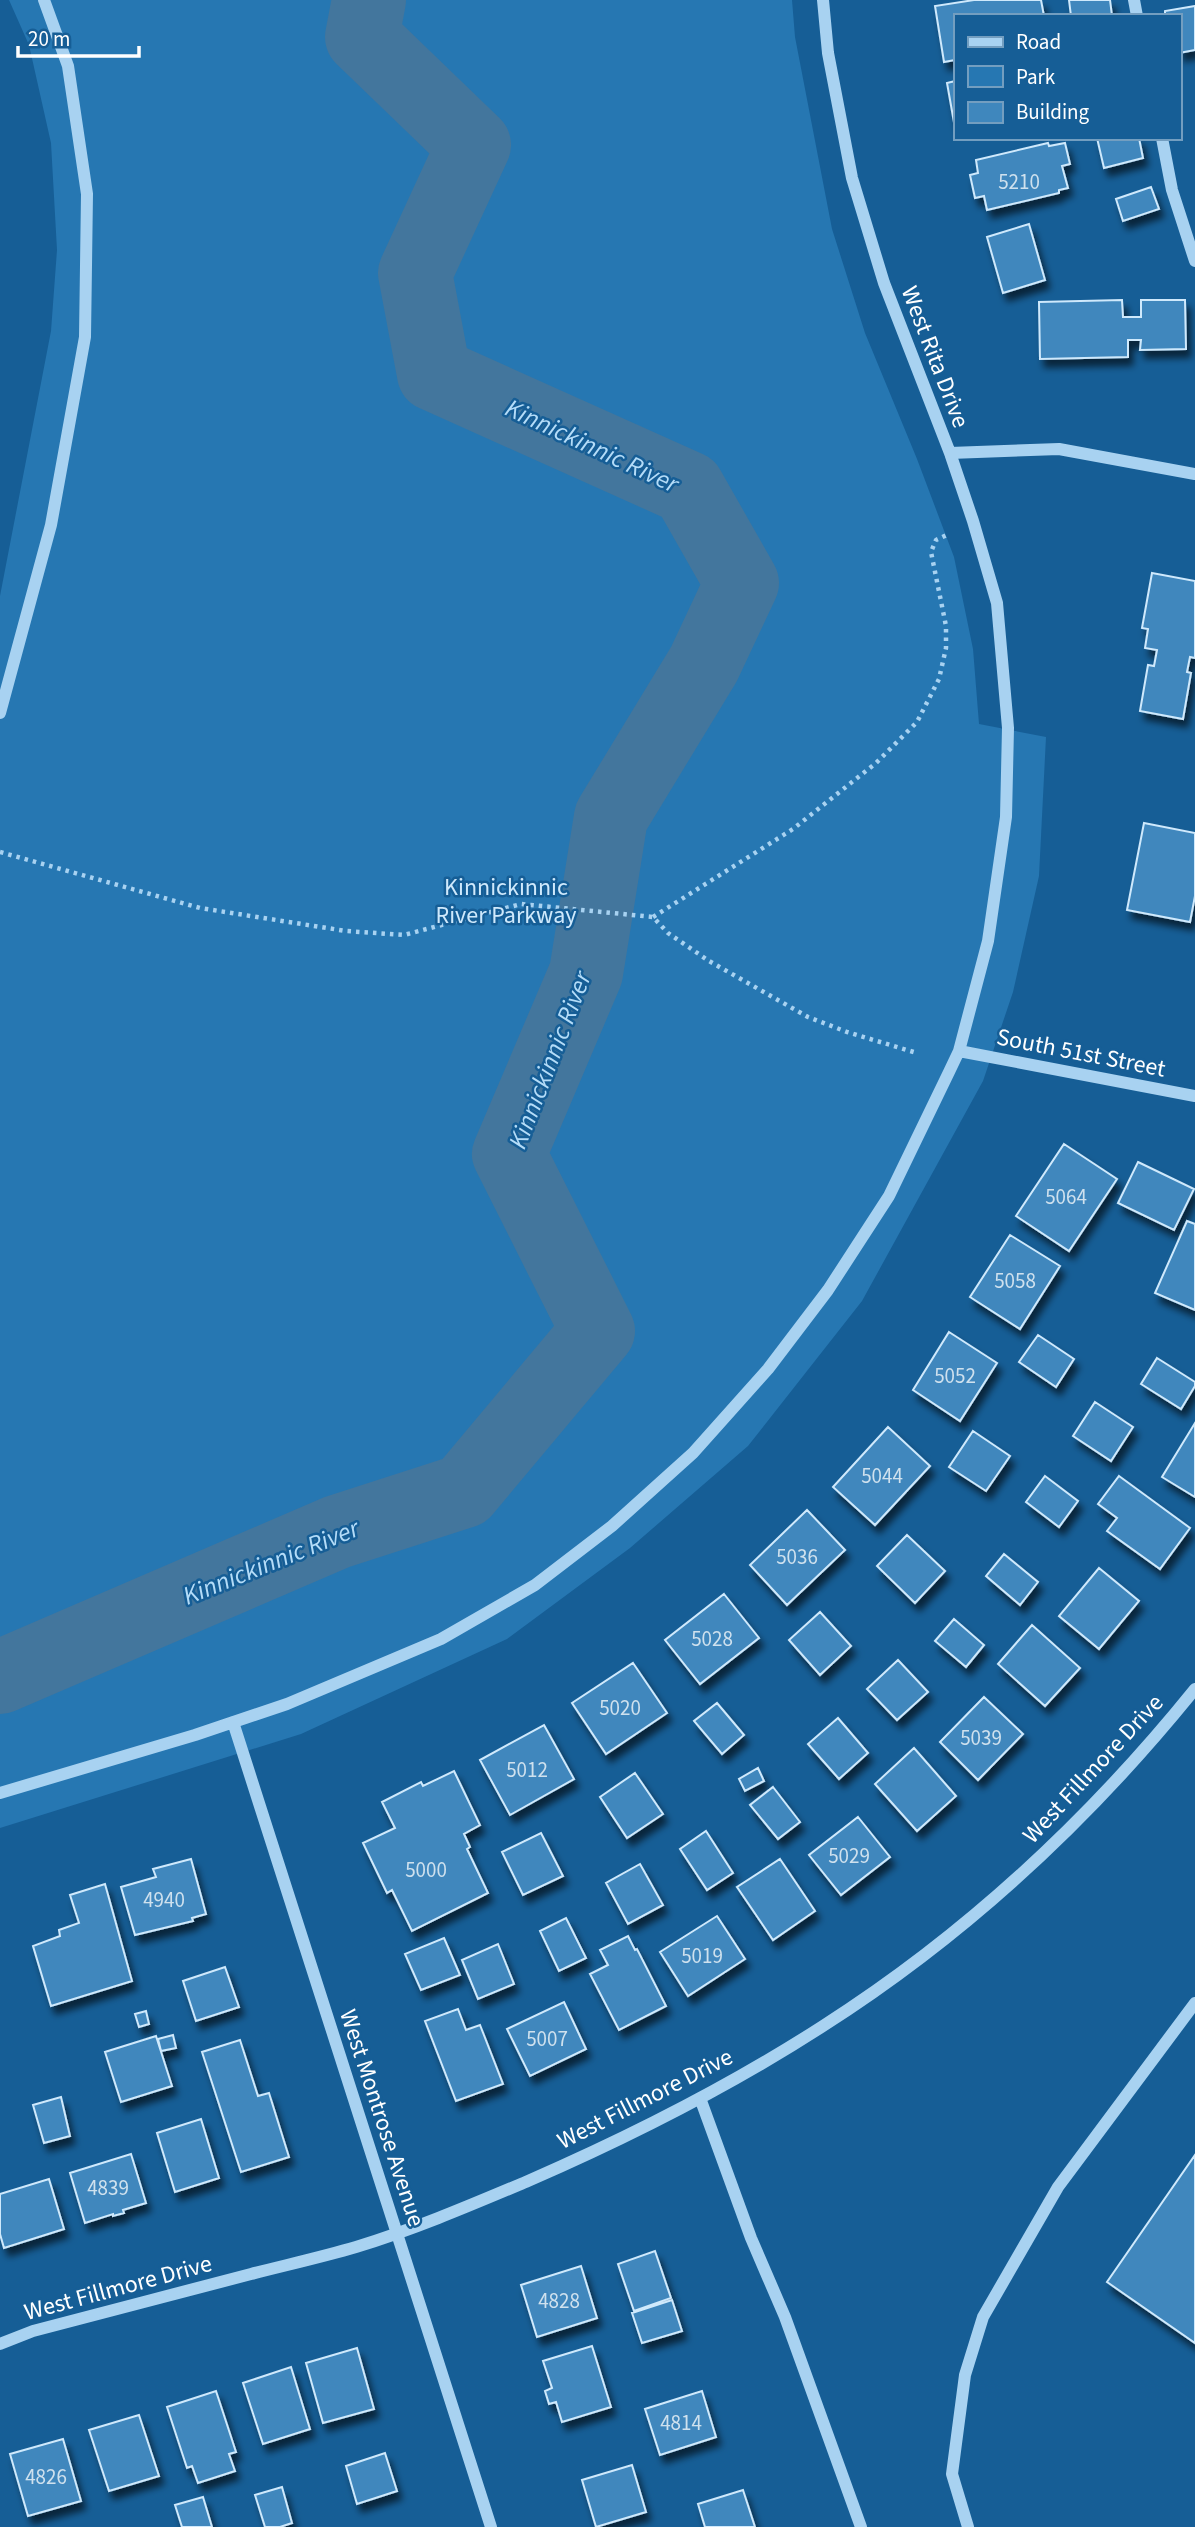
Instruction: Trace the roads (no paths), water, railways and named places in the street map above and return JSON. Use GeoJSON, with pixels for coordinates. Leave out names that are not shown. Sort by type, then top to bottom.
{"type":"FeatureCollection","features":[{"type":"Feature","properties":{"kind":"street"},"geometry":{"type":"LineString","coordinates":[[0,713],[51,525],[85,337],[87,194],[68,66],[44,0]]}},
{"type":"Feature","properties":{"kind":"street","name":"West Rita Drive"},"geometry":{"type":"LineString","coordinates":[[0,1793],[286,1704],[441,1639],[535,1585],[612,1526],[693,1453],[768,1369],[828,1290],[889,1196],[959,1051],[988,941],[1006,817],[1008,728],[997,603],[974,521],[884,283],[852,178],[828,53],[823,0]]}},
{"type":"Feature","properties":{"kind":"street"},"geometry":{"type":"LineString","coordinates":[[1162,140],[1172,190],[1195,261]]}},
{"type":"Feature","properties":{"kind":"street"},"geometry":{"type":"LineString","coordinates":[[950,453],[1059,449],[1195,474]]}},
{"type":"Feature","properties":{"kind":"street","name":"South 51st Street"},"geometry":{"type":"LineString","coordinates":[[959,1051],[1195,1096]]}},
{"type":"Feature","properties":{"kind":"street","name":"West Fillmore Drive"},"geometry":{"type":"LineString","coordinates":[[0,2344],[33,2330],[356,2246],[447,2215],[580,2158],[700,2098],[824,2026],[917,1959],[1007,1886],[1083,1814],[1163,1728],[1195,1689]]}},
{"type":"Feature","properties":{"kind":"street","name":"West Montrose Avenue"},"geometry":{"type":"LineString","coordinates":[[233,1722],[491,2527]]}},
{"type":"Feature","properties":{"kind":"street"},"geometry":{"type":"LineString","coordinates":[[968,2527],[952,2474],[965,2375],[983,2317],[1058,2187],[1195,2003]]}},
{"type":"Feature","properties":{"kind":"street"},"geometry":{"type":"LineString","coordinates":[[700,2098],[751,2238],[785,2317],[861,2527]]}},
{"type":"Feature","properties":{"kind":"waterway","name":"Kinnickinnic River"},"geometry":{"type":"LineString","coordinates":[[0,1677],[337,1532],[464,1491],[598,1331],[509,1154],[586,973],[611,817],[704,664],[742,583],[688,488],[434,374],[415,273],[474,145],[362,37],[369,0]]}},
{"type":"Feature","properties":{"kind":"park label","name":"Kinnickinnic River Parkway"},"geometry":{"type":"Point","coordinates":[506,901]}}]}
